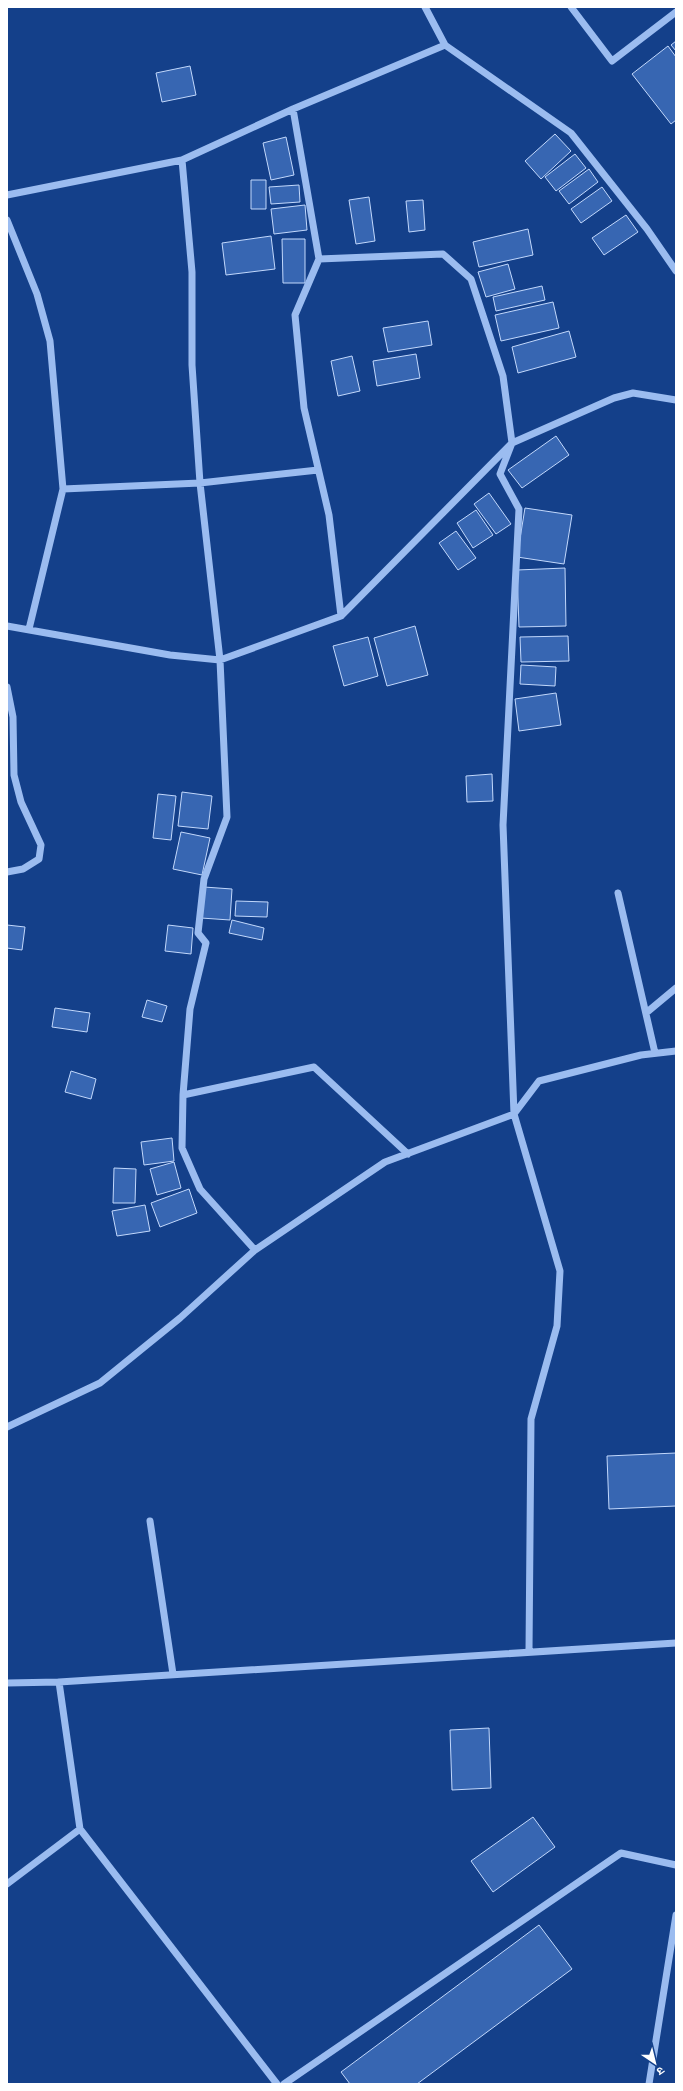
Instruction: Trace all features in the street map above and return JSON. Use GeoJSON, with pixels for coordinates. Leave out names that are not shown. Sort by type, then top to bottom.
{"type":"FeatureCollection","features":[{"type":"Feature","properties":{"kind":"street"},"geometry":{"type":"LineString","coordinates":[[425,7],[445,45],[571,133],[647,229],[676,271]]}},
{"type":"Feature","properties":{"kind":"street"},"geometry":{"type":"LineString","coordinates":[[571,7],[612,61],[676,12]]}},
{"type":"Feature","properties":{"kind":"street"},"geometry":{"type":"LineString","coordinates":[[7,187],[8,194],[182,160],[293,109],[445,45]]}},
{"type":"Feature","properties":{"kind":"street"},"geometry":{"type":"LineString","coordinates":[[293,109],[319,258],[295,316],[304,408],[329,515],[341,616]]}},
{"type":"Feature","properties":{"kind":"street"},"geometry":{"type":"LineString","coordinates":[[182,160],[192,272],[192,365],[200,483],[220,660],[227,817],[204,879],[198,932],[206,943],[190,1009],[183,1095],[182,1148],[200,1189],[255,1250]]}},
{"type":"Feature","properties":{"kind":"street"},"geometry":{"type":"LineString","coordinates":[[7,220],[37,294],[50,341],[63,489],[29,629]]}},
{"type":"Feature","properties":{"kind":"street"},"geometry":{"type":"LineString","coordinates":[[319,258],[442,254],[471,279],[503,376],[512,443],[500,474],[519,510],[503,825],[514,1114],[560,1271],[557,1326],[531,1419],[528,1652]]}},
{"type":"Feature","properties":{"kind":"street"},"geometry":{"type":"LineString","coordinates":[[7,626],[170,655],[220,660],[341,616],[512,443],[614,398],[633,393],[676,400]]}},
{"type":"Feature","properties":{"kind":"street"},"geometry":{"type":"LineString","coordinates":[[63,489],[188,484],[318,470]]}},
{"type":"Feature","properties":{"kind":"street"},"geometry":{"type":"LineString","coordinates":[[7,687],[13,717],[14,775],[21,802],[41,846],[39,859],[24,869],[7,872]]}},
{"type":"Feature","properties":{"kind":"street"},"geometry":{"type":"LineString","coordinates":[[618,893],[655,1053]]}},
{"type":"Feature","properties":{"kind":"street"},"geometry":{"type":"LineString","coordinates":[[646,1013],[676,988]]}},
{"type":"Feature","properties":{"kind":"street"},"geometry":{"type":"LineString","coordinates":[[7,1427],[100,1383],[180,1318],[255,1250],[385,1162],[514,1114],[539,1081],[641,1055],[676,1051]]}},
{"type":"Feature","properties":{"kind":"street"},"geometry":{"type":"LineString","coordinates":[[183,1095],[314,1067],[408,1154]]}},
{"type":"Feature","properties":{"kind":"street"},"geometry":{"type":"LineString","coordinates":[[150,1521],[173,1674]]}},
{"type":"Feature","properties":{"kind":"street"},"geometry":{"type":"LineString","coordinates":[[7,1683],[59,1682],[676,1643]]}},
{"type":"Feature","properties":{"kind":"street"},"geometry":{"type":"LineString","coordinates":[[59,1682],[80,1829],[277,2084]]}},
{"type":"Feature","properties":{"kind":"street"},"geometry":{"type":"LineString","coordinates":[[7,1884],[80,1829]]}},
{"type":"Feature","properties":{"kind":"street"},"geometry":{"type":"LineString","coordinates":[[284,2084],[621,1853],[676,1865]]}},
{"type":"Feature","properties":{"kind":"street"},"geometry":{"type":"LineString","coordinates":[[649,2084],[676,1915]]}},
{"type":"Feature","properties":{"kind":"building"},"geometry":{"type":"Polygon","coordinates":[[[676,41],[676,51],[671,45],[676,41]]]}},
{"type":"Feature","properties":{"kind":"building"},"geometry":{"type":"Polygon","coordinates":[[[668,46],[676,57],[676,120],[671,124],[632,74],[668,46]]]}},
{"type":"Feature","properties":{"kind":"building"},"geometry":{"type":"Polygon","coordinates":[[[190,66],[196,95],[162,102],[156,73],[190,66]]]}},
{"type":"Feature","properties":{"kind":"building"},"geometry":{"type":"Polygon","coordinates":[[[555,134],[571,151],[541,179],[525,161],[555,134]]]}},
{"type":"Feature","properties":{"kind":"building"},"geometry":{"type":"Polygon","coordinates":[[[286,137],[294,175],[271,180],[263,143],[286,137]]]}},
{"type":"Feature","properties":{"kind":"building"},"geometry":{"type":"Polygon","coordinates":[[[575,154],[586,168],[556,191],[545,177],[575,154]]]}},
{"type":"Feature","properties":{"kind":"building"},"geometry":{"type":"Polygon","coordinates":[[[589,169],[598,182],[569,204],[559,191],[589,169]]]}},
{"type":"Feature","properties":{"kind":"building"},"geometry":{"type":"Polygon","coordinates":[[[251,180],[266,180],[266,209],[251,209],[251,180]]]}},
{"type":"Feature","properties":{"kind":"building"},"geometry":{"type":"Polygon","coordinates":[[[299,185],[300,202],[271,204],[269,187],[299,185]]]}},
{"type":"Feature","properties":{"kind":"building"},"geometry":{"type":"Polygon","coordinates":[[[602,187],[612,201],[581,223],[571,209],[602,187]]]}},
{"type":"Feature","properties":{"kind":"building"},"geometry":{"type":"Polygon","coordinates":[[[369,197],[375,241],[356,244],[349,200],[369,197]]]}},
{"type":"Feature","properties":{"kind":"building"},"geometry":{"type":"Polygon","coordinates":[[[423,200],[425,230],[409,232],[406,201],[423,200]]]}},
{"type":"Feature","properties":{"kind":"building"},"geometry":{"type":"Polygon","coordinates":[[[305,205],[307,230],[274,234],[271,209],[305,205]]]}},
{"type":"Feature","properties":{"kind":"building"},"geometry":{"type":"Polygon","coordinates":[[[626,215],[638,232],[604,255],[592,238],[626,215]]]}},
{"type":"Feature","properties":{"kind":"building"},"geometry":{"type":"Polygon","coordinates":[[[528,229],[533,255],[479,267],[473,242],[528,229]]]}},
{"type":"Feature","properties":{"kind":"building"},"geometry":{"type":"Polygon","coordinates":[[[271,236],[275,269],[226,275],[222,243],[271,236]]]}},
{"type":"Feature","properties":{"kind":"building"},"geometry":{"type":"Polygon","coordinates":[[[282,239],[305,239],[305,283],[283,283],[282,239]]]}},
{"type":"Feature","properties":{"kind":"building"},"geometry":{"type":"Polygon","coordinates":[[[508,264],[515,289],[486,297],[478,272],[508,264]]]}},
{"type":"Feature","properties":{"kind":"building"},"geometry":{"type":"Polygon","coordinates":[[[542,286],[545,300],[496,311],[493,297],[542,286]]]}},
{"type":"Feature","properties":{"kind":"building"},"geometry":{"type":"Polygon","coordinates":[[[553,302],[559,328],[501,341],[495,315],[553,302]]]}},
{"type":"Feature","properties":{"kind":"building"},"geometry":{"type":"Polygon","coordinates":[[[428,321],[432,345],[388,352],[383,328],[428,321]]]}},
{"type":"Feature","properties":{"kind":"building"},"geometry":{"type":"Polygon","coordinates":[[[569,331],[576,357],[518,373],[512,347],[569,331]]]}},
{"type":"Feature","properties":{"kind":"building"},"geometry":{"type":"Polygon","coordinates":[[[416,354],[420,378],[377,386],[373,361],[416,354]]]}},
{"type":"Feature","properties":{"kind":"building"},"geometry":{"type":"Polygon","coordinates":[[[352,356],[360,391],[338,396],[331,361],[352,356]]]}},
{"type":"Feature","properties":{"kind":"building"},"geometry":{"type":"Polygon","coordinates":[[[556,436],[569,455],[522,488],[508,470],[556,436]]]}},
{"type":"Feature","properties":{"kind":"building"},"geometry":{"type":"Polygon","coordinates":[[[489,493],[511,524],[496,534],[474,504],[489,493]]]}},
{"type":"Feature","properties":{"kind":"building"},"geometry":{"type":"Polygon","coordinates":[[[525,508],[572,515],[564,564],[517,557],[525,508]]]}},
{"type":"Feature","properties":{"kind":"building"},"geometry":{"type":"Polygon","coordinates":[[[476,510],[493,535],[473,548],[457,523],[476,510]]]}},
{"type":"Feature","properties":{"kind":"building"},"geometry":{"type":"Polygon","coordinates":[[[456,531],[476,558],[458,570],[439,543],[456,531]]]}},
{"type":"Feature","properties":{"kind":"building"},"geometry":{"type":"Polygon","coordinates":[[[565,568],[566,626],[519,627],[517,570],[565,568]]]}},
{"type":"Feature","properties":{"kind":"building"},"geometry":{"type":"Polygon","coordinates":[[[415,626],[428,675],[387,686],[374,638],[415,626]]]}},
{"type":"Feature","properties":{"kind":"building"},"geometry":{"type":"Polygon","coordinates":[[[568,636],[569,661],[521,662],[520,637],[568,636]]]}},
{"type":"Feature","properties":{"kind":"building"},"geometry":{"type":"Polygon","coordinates":[[[368,637],[378,676],[344,686],[333,646],[368,637]]]}},
{"type":"Feature","properties":{"kind":"building"},"geometry":{"type":"Polygon","coordinates":[[[521,665],[556,667],[555,686],[520,684],[521,665]]]}},
{"type":"Feature","properties":{"kind":"building"},"geometry":{"type":"Polygon","coordinates":[[[556,693],[561,725],[519,731],[515,699],[556,693]]]}},
{"type":"Feature","properties":{"kind":"building"},"geometry":{"type":"Polygon","coordinates":[[[492,774],[493,801],[467,802],[466,776],[492,774]]]}},
{"type":"Feature","properties":{"kind":"building"},"geometry":{"type":"Polygon","coordinates":[[[182,792],[212,796],[208,829],[178,826],[182,792]]]}},
{"type":"Feature","properties":{"kind":"building"},"geometry":{"type":"Polygon","coordinates":[[[158,794],[176,796],[171,840],[153,838],[158,794]]]}},
{"type":"Feature","properties":{"kind":"building"},"geometry":{"type":"Polygon","coordinates":[[[181,832],[210,838],[202,875],[173,869],[181,832]]]}},
{"type":"Feature","properties":{"kind":"building"},"geometry":{"type":"Polygon","coordinates":[[[204,887],[232,889],[230,920],[201,918],[204,887]]]}},
{"type":"Feature","properties":{"kind":"building"},"geometry":{"type":"Polygon","coordinates":[[[236,901],[268,902],[267,917],[235,916],[236,901]]]}},
{"type":"Feature","properties":{"kind":"building"},"geometry":{"type":"Polygon","coordinates":[[[232,920],[264,928],[262,940],[229,933],[232,920]]]}},
{"type":"Feature","properties":{"kind":"building"},"geometry":{"type":"Polygon","coordinates":[[[7,925],[25,927],[22,950],[7,948],[7,925]]]}},
{"type":"Feature","properties":{"kind":"building"},"geometry":{"type":"Polygon","coordinates":[[[168,925],[193,928],[191,954],[165,951],[168,925]]]}},
{"type":"Feature","properties":{"kind":"building"},"geometry":{"type":"Polygon","coordinates":[[[147,1000],[167,1006],[162,1022],[142,1017],[147,1000]]]}},
{"type":"Feature","properties":{"kind":"building"},"geometry":{"type":"Polygon","coordinates":[[[55,1008],[90,1013],[87,1032],[52,1027],[55,1008]]]}},
{"type":"Feature","properties":{"kind":"building"},"geometry":{"type":"Polygon","coordinates":[[[71,1071],[96,1079],[91,1099],[65,1092],[71,1071]]]}},
{"type":"Feature","properties":{"kind":"building"},"geometry":{"type":"Polygon","coordinates":[[[172,1138],[174,1161],[144,1165],[141,1142],[172,1138]]]}},
{"type":"Feature","properties":{"kind":"building"},"geometry":{"type":"Polygon","coordinates":[[[174,1162],[181,1188],[157,1195],[150,1169],[174,1162]]]}},
{"type":"Feature","properties":{"kind":"building"},"geometry":{"type":"Polygon","coordinates":[[[114,1168],[136,1169],[135,1203],[113,1203],[114,1168]]]}},
{"type":"Feature","properties":{"kind":"building"},"geometry":{"type":"Polygon","coordinates":[[[189,1189],[197,1213],[160,1227],[151,1203],[189,1189]]]}},
{"type":"Feature","properties":{"kind":"building"},"geometry":{"type":"Polygon","coordinates":[[[145,1205],[150,1231],[117,1236],[112,1211],[145,1205]]]}},
{"type":"Feature","properties":{"kind":"building"},"geometry":{"type":"Polygon","coordinates":[[[676,1453],[676,1506],[609,1509],[607,1456],[676,1453]]]}},
{"type":"Feature","properties":{"kind":"building"},"geometry":{"type":"Polygon","coordinates":[[[489,1728],[491,1788],[452,1790],[450,1730],[489,1728]]]}},
{"type":"Feature","properties":{"kind":"building"},"geometry":{"type":"Polygon","coordinates":[[[533,1817],[555,1847],[493,1892],[471,1861],[533,1817]]]}},
{"type":"Feature","properties":{"kind":"building"},"geometry":{"type":"Polygon","coordinates":[[[539,1925],[572,1969],[417,2084],[350,2084],[341,2072],[539,1925]]]}}]}
